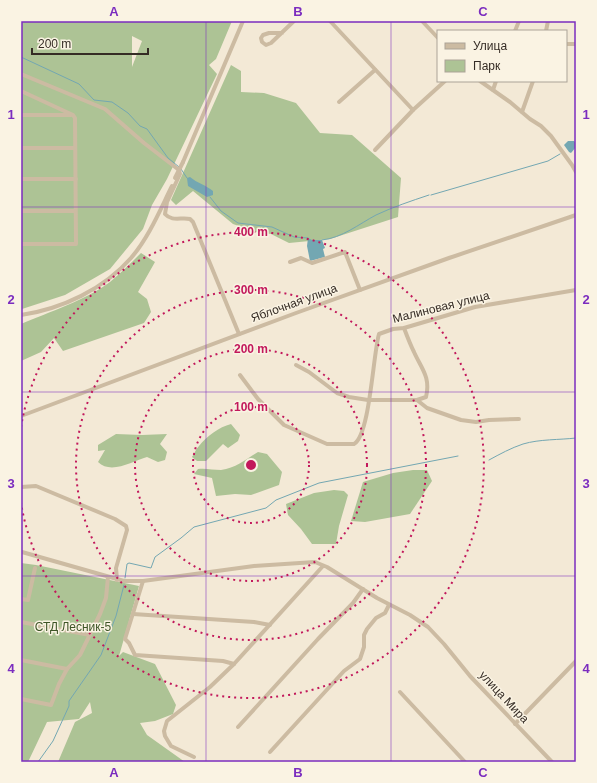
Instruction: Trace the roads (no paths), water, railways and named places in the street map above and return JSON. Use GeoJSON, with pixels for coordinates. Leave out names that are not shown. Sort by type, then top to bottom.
{"type":"FeatureCollection","features":[{"type":"Feature","properties":{"kind":"street"},"geometry":{"type":"LineString","coordinates":[[21,314],[43,310],[68,301],[96,287],[112,276],[131,257],[143,241],[176,178],[244,21]]}},
{"type":"Feature","properties":{"kind":"street"},"geometry":{"type":"LineString","coordinates":[[282,33],[269,33],[263,35],[261,38],[262,42],[269,45],[282,33],[294,21]]}},
{"type":"Feature","properties":{"kind":"street"},"geometry":{"type":"LineString","coordinates":[[330,21],[413,110]]}},
{"type":"Feature","properties":{"kind":"street"},"geometry":{"type":"LineString","coordinates":[[422,21],[437,37]]}},
{"type":"Feature","properties":{"kind":"street"},"geometry":{"type":"LineString","coordinates":[[339,102],[375,70]]}},
{"type":"Feature","properties":{"kind":"street"},"geometry":{"type":"LineString","coordinates":[[21,74],[105,109],[144,143],[179,170],[180,174],[167,202],[165,214],[168,217],[186,218],[193,222],[239,334]]}},
{"type":"Feature","properties":{"kind":"street"},"geometry":{"type":"LineString","coordinates":[[375,150],[413,110],[444,82]]}},
{"type":"Feature","properties":{"kind":"street"},"geometry":{"type":"LineString","coordinates":[[481,82],[541,126],[551,136],[572,164],[576,172]]}},
{"type":"Feature","properties":{"kind":"street"},"geometry":{"type":"LineString","coordinates":[[493,90],[496,82]]}},
{"type":"Feature","properties":{"kind":"street"},"geometry":{"type":"LineString","coordinates":[[522,112],[533,82]]}},
{"type":"Feature","properties":{"kind":"street"},"geometry":{"type":"LineString","coordinates":[[21,91],[73,115],[75,118],[76,179],[76,244],[21,244]]}},
{"type":"Feature","properties":{"kind":"street"},"geometry":{"type":"LineString","coordinates":[[21,115],[73,115]]}},
{"type":"Feature","properties":{"kind":"street"},"geometry":{"type":"LineString","coordinates":[[21,148],[75,148]]}},
{"type":"Feature","properties":{"kind":"street"},"geometry":{"type":"LineString","coordinates":[[21,179],[76,179]]}},
{"type":"Feature","properties":{"kind":"street"},"geometry":{"type":"LineString","coordinates":[[21,211],[75,211]]}},
{"type":"Feature","properties":{"kind":"street","name":"Яблочная улица"},"geometry":{"type":"LineString","coordinates":[[21,416],[360,290],[576,215]]}},
{"type":"Feature","properties":{"kind":"street"},"geometry":{"type":"LineString","coordinates":[[290,262],[301,258],[312,263],[345,252],[360,290]]}},
{"type":"Feature","properties":{"kind":"street","name":"Малиновая улица"},"geometry":{"type":"LineString","coordinates":[[368,400],[379,334],[393,328],[404,328],[475,307],[576,290]]}},
{"type":"Feature","properties":{"kind":"street"},"geometry":{"type":"LineString","coordinates":[[296,365],[309,372],[337,393],[350,397],[368,400],[417,400],[426,397],[428,390],[426,374],[414,352],[404,328]]}},
{"type":"Feature","properties":{"kind":"street"},"geometry":{"type":"LineString","coordinates":[[240,375],[258,399],[284,424],[327,444],[354,444],[357,442],[361,434],[368,400]]}},
{"type":"Feature","properties":{"kind":"street"},"geometry":{"type":"LineString","coordinates":[[417,400],[427,408],[461,420],[476,422],[519,419]]}},
{"type":"Feature","properties":{"kind":"street"},"geometry":{"type":"LineString","coordinates":[[21,487],[36,486],[115,519],[126,526],[127,530],[116,568],[117,580]]}},
{"type":"Feature","properties":{"kind":"street","name":"улица Мира"},"geometry":{"type":"LineString","coordinates":[[22,552],[117,580],[133,582],[254,566],[314,562],[389,605],[410,615],[428,628],[444,644],[470,676],[552,762]]}},
{"type":"Feature","properties":{"kind":"street"},"geometry":{"type":"LineString","coordinates":[[194,758],[171,746],[164,731],[167,721],[210,687],[234,664],[323,566]]}},
{"type":"Feature","properties":{"kind":"street"},"geometry":{"type":"LineString","coordinates":[[21,599],[28,600],[35,568]]}},
{"type":"Feature","properties":{"kind":"street"},"geometry":{"type":"LineString","coordinates":[[21,699],[51,705],[66,669],[80,655],[100,614],[106,598],[108,577]]}},
{"type":"Feature","properties":{"kind":"street"},"geometry":{"type":"LineString","coordinates":[[143,580],[124,639],[129,643],[135,655],[223,661],[234,664]]}},
{"type":"Feature","properties":{"kind":"street"},"geometry":{"type":"LineString","coordinates":[[238,727],[353,603],[363,589]]}},
{"type":"Feature","properties":{"kind":"street"},"geometry":{"type":"LineString","coordinates":[[270,752],[344,671],[360,659],[364,647],[364,635],[367,629],[376,618],[385,613],[389,605]]}},
{"type":"Feature","properties":{"kind":"street"},"geometry":{"type":"LineString","coordinates":[[133,614],[254,622],[270,625]]}},
{"type":"Feature","properties":{"kind":"street"},"geometry":{"type":"LineString","coordinates":[[21,622],[90,635]]}},
{"type":"Feature","properties":{"kind":"street"},"geometry":{"type":"LineString","coordinates":[[21,660],[66,669]]}},
{"type":"Feature","properties":{"kind":"street"},"geometry":{"type":"LineString","coordinates":[[515,724],[576,661]]}},
{"type":"Feature","properties":{"kind":"street"},"geometry":{"type":"LineString","coordinates":[[400,692],[465,762]]}},
{"type":"Feature","properties":{"kind":"water"},"geometry":{"type":"Polygon","coordinates":[[[568,141],[574,141],[576,143],[576,147],[571,153],[564,145],[568,141]]]}},
{"type":"Feature","properties":{"kind":"water"},"geometry":{"type":"Polygon","coordinates":[[[190,177],[213,191],[213,195],[207,197],[188,186],[187,178],[190,177]]]}},
{"type":"Feature","properties":{"kind":"water"},"geometry":{"type":"Polygon","coordinates":[[[308,238],[312,240],[322,240],[325,248],[323,249],[325,257],[310,261],[307,246],[308,238]]]}},
{"type":"Feature","properties":{"kind":"waterway"},"geometry":{"type":"LineString","coordinates":[[21,57],[79,84],[94,100],[112,102],[128,113],[140,126],[147,129],[168,158],[179,167]]}},
{"type":"Feature","properties":{"kind":"waterway"},"geometry":{"type":"LineString","coordinates":[[431,195],[548,161],[560,154]]}},
{"type":"Feature","properties":{"kind":"waterway"},"geometry":{"type":"LineString","coordinates":[[181,169],[187,178]]}},
{"type":"Feature","properties":{"kind":"waterway"},"geometry":{"type":"LineString","coordinates":[[322,240],[336,237],[382,212],[429,195]]}},
{"type":"Feature","properties":{"kind":"waterway"},"geometry":{"type":"LineString","coordinates":[[210,197],[221,211],[238,223],[272,227],[294,237],[308,238]]}},
{"type":"Feature","properties":{"kind":"waterway"},"geometry":{"type":"LineString","coordinates":[[489,460],[510,449],[529,442],[576,438]]}},
{"type":"Feature","properties":{"kind":"waterway"},"geometry":{"type":"LineString","coordinates":[[125,578],[127,564],[129,563],[151,568],[155,557],[194,527],[266,508],[276,500],[319,483],[458,456]]}},
{"type":"Feature","properties":{"kind":"waterway"},"geometry":{"type":"LineString","coordinates":[[38,762],[53,741],[69,706],[69,701],[101,655],[116,616],[124,585]]}},
{"type":"Feature","properties":{"kind":"park label","name":"СТД Лесник-5"},"geometry":{"type":"Point","coordinates":[73,627]}}]}
